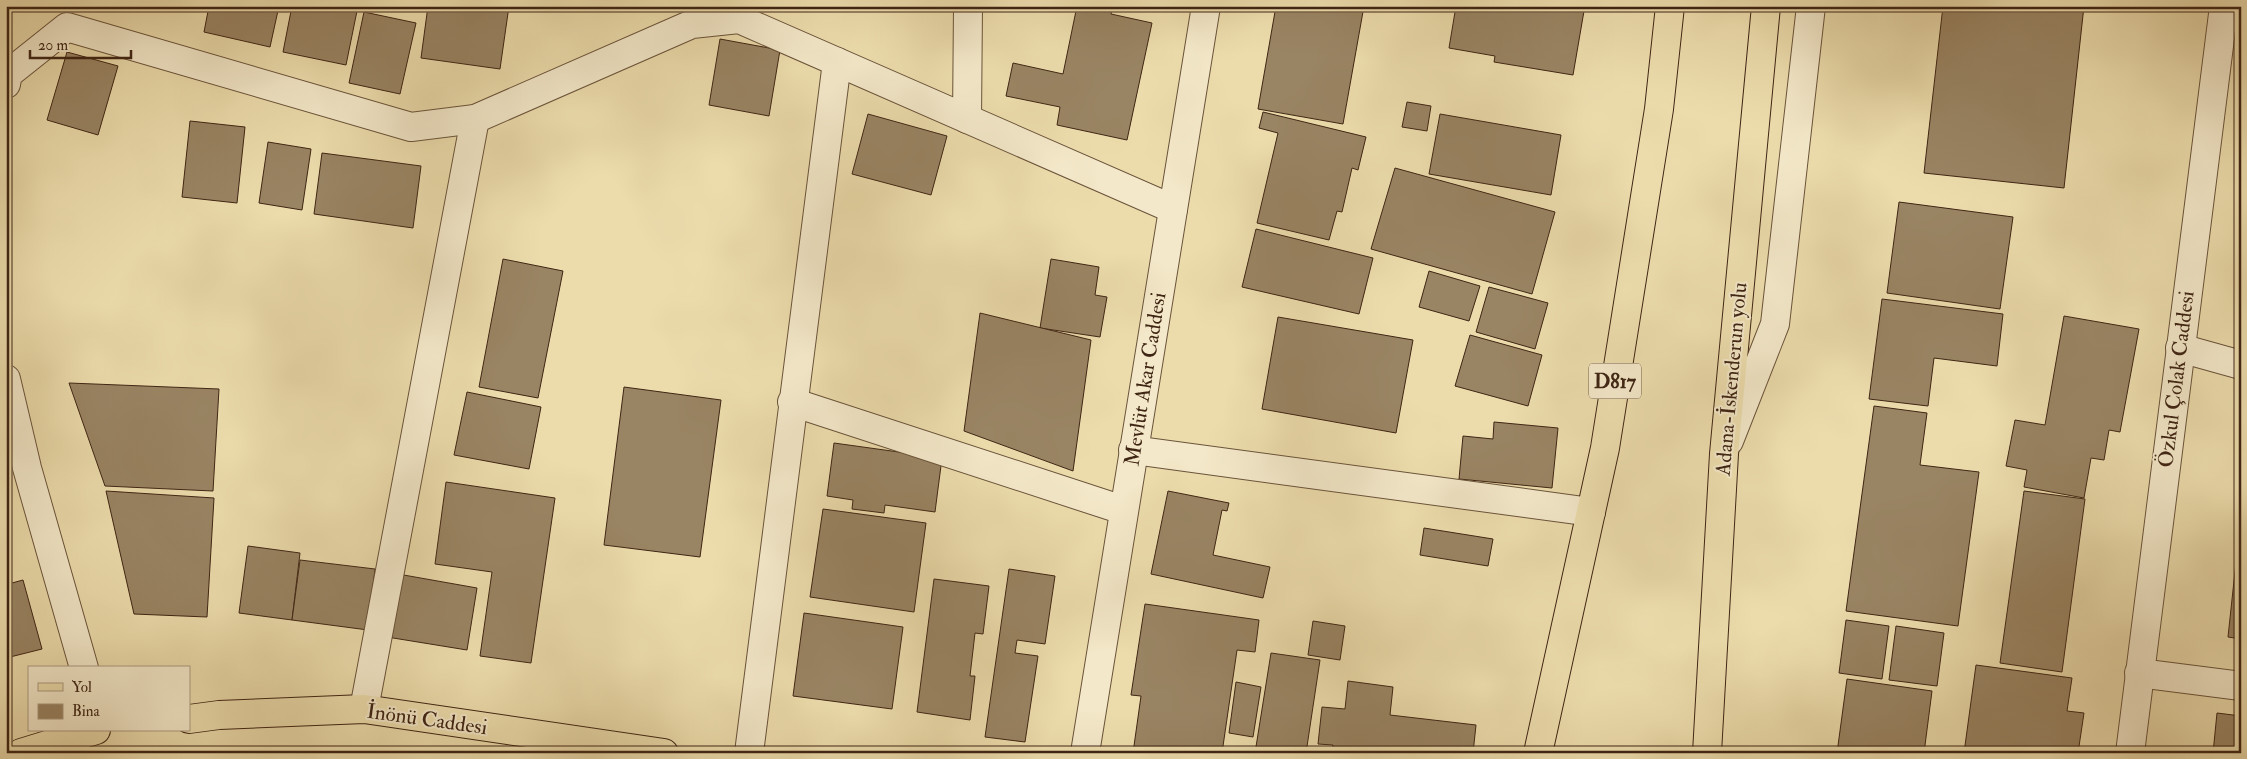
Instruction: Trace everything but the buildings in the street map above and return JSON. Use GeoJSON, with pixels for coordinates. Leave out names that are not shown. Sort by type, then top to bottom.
{"type":"FeatureCollection","features":[{"type":"Feature","properties":{"kind":"main road","name":"D817"},"geometry":{"type":"LineString","coordinates":[[1538,753],[1605,448],[1656,128],[1670,6]]}},
{"type":"Feature","properties":{"kind":"main road","name":"Adana-İskenderun yolu"},"geometry":{"type":"LineString","coordinates":[[1707,753],[1724,454],[1766,6]]}},
{"type":"Feature","properties":{"kind":"main road","name":"İnönü Caddesi"},"geometry":{"type":"LineString","coordinates":[[190,719],[364,709],[664,753]]}},
{"type":"Feature","properties":{"kind":"main road"},"geometry":{"type":"LineString","coordinates":[[21,753],[89,732]]}},
{"type":"Feature","properties":{"kind":"street"},"geometry":{"type":"LineString","coordinates":[[967,119],[968,6]]}},
{"type":"Feature","properties":{"kind":"street","name":"Mevlüt Akar Caddesi"},"geometry":{"type":"LineString","coordinates":[[1085,753],[1206,6]]}},
{"type":"Feature","properties":{"kind":"street"},"geometry":{"type":"LineString","coordinates":[[1724,454],[1775,324],[1810,6]]}},
{"type":"Feature","properties":{"kind":"street","name":"Özkul Çolak Caddesi"},"geometry":{"type":"LineString","coordinates":[[2130,753],[2224,6]]}},
{"type":"Feature","properties":{"kind":"street"},"geometry":{"type":"LineString","coordinates":[[6,84],[8,74],[67,27],[411,127],[475,119],[692,24],[740,13],[836,62],[1173,209]]}},
{"type":"Feature","properties":{"kind":"street"},"geometry":{"type":"LineString","coordinates":[[749,753],[836,62]]}},
{"type":"Feature","properties":{"kind":"street"},"geometry":{"type":"LineString","coordinates":[[364,709],[475,119]]}},
{"type":"Feature","properties":{"kind":"street"},"geometry":{"type":"LineString","coordinates":[[2180,348],[2241,365]]}},
{"type":"Feature","properties":{"kind":"street"},"geometry":{"type":"LineString","coordinates":[[6,378],[16,469],[83,666]]}},
{"type":"Feature","properties":{"kind":"street"},"geometry":{"type":"LineString","coordinates":[[792,402],[1124,510]]}},
{"type":"Feature","properties":{"kind":"street"},"geometry":{"type":"LineString","coordinates":[[1133,450],[1591,512]]}},
{"type":"Feature","properties":{"kind":"street"},"geometry":{"type":"LineString","coordinates":[[2139,673],[2241,686]]}}]}
